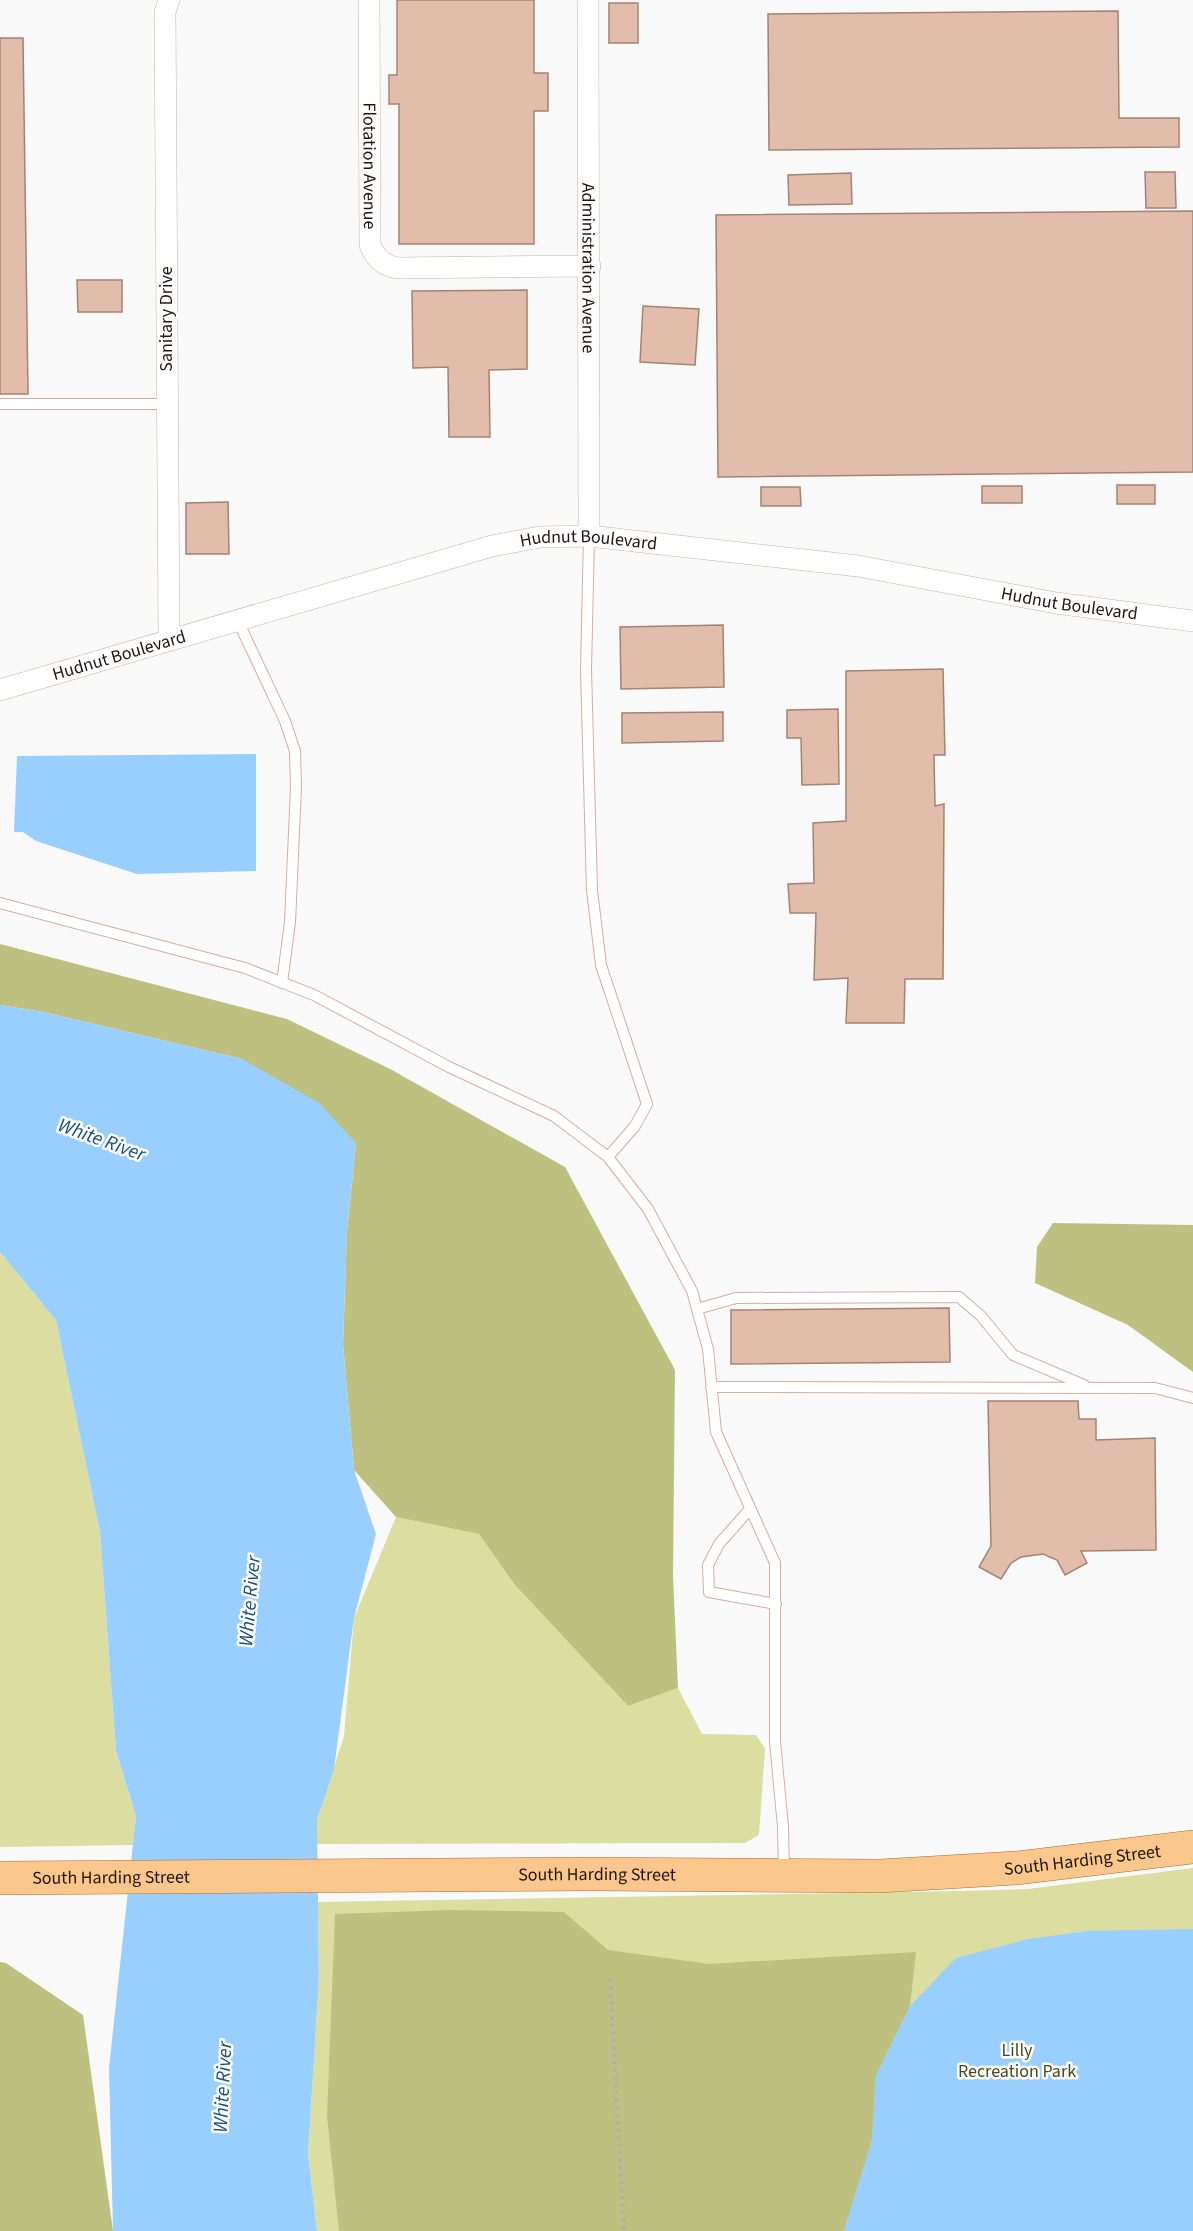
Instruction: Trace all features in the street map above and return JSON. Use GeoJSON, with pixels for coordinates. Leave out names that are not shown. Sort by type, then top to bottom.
{"type":"FeatureCollection","features":[{"type":"Feature","properties":{"kind":"main road","name":"South Harding Street"},"geometry":{"type":"LineString","coordinates":[[0,1878],[592,1874],[871,1876],[986,1870],[1193,1847]]}},
{"type":"Feature","properties":{"kind":"street","name":"Sanitary Drive"},"geometry":{"type":"LineString","coordinates":[[169,0],[165,12],[169,639]]}},
{"type":"Feature","properties":{"kind":"street","name":"Flotation Avenue"},"geometry":{"type":"LineString","coordinates":[[369,0],[370,244],[380,261],[398,268],[590,266]]}},
{"type":"Feature","properties":{"kind":"street","name":"Administration Avenue"},"geometry":{"type":"LineString","coordinates":[[588,0],[589,536]]}},
{"type":"Feature","properties":{"kind":"street","name":"Hudnut Boulevard"},"geometry":{"type":"LineString","coordinates":[[0,690],[237,619],[506,543],[555,535],[589,536],[858,566],[1056,603],[1193,621]]}},
{"type":"Feature","properties":{"kind":"lane"},"geometry":{"type":"LineString","coordinates":[[0,404],[167,404]]}},
{"type":"Feature","properties":{"kind":"lane"},"geometry":{"type":"LineString","coordinates":[[589,536],[586,670],[592,890],[601,965],[647,1104],[635,1126],[608,1157]]}},
{"type":"Feature","properties":{"kind":"lane"},"geometry":{"type":"LineString","coordinates":[[237,619],[285,721],[296,751],[297,787],[290,922],[282,983]]}},
{"type":"Feature","properties":{"kind":"lane"},"geometry":{"type":"LineString","coordinates":[[0,903],[245,968],[314,995],[449,1067],[554,1116],[608,1157],[648,1209],[693,1291],[708,1349],[716,1432],[775,1563],[775,1740],[783,1827],[784,1876]]}},
{"type":"Feature","properties":{"kind":"lane"},"geometry":{"type":"LineString","coordinates":[[698,1309],[736,1298],[959,1297],[981,1316],[1013,1355],[1089,1387]]}},
{"type":"Feature","properties":{"kind":"lane"},"geometry":{"type":"LineString","coordinates":[[711,1387],[1155,1388],[1193,1398]]}},
{"type":"Feature","properties":{"kind":"lane"},"geometry":{"type":"LineString","coordinates":[[750,1509],[718,1544],[708,1565],[709,1592],[776,1604]]}},
{"type":"Feature","properties":{"kind":"path"},"geometry":{"type":"LineString","coordinates":[[610,1978],[624,2231]]}},
{"type":"Feature","properties":{"kind":"green space"},"geometry":{"type":"Polygon","coordinates":[[[0,944],[287,1019],[390,1069],[565,1167],[675,1370],[673,1576],[678,1688],[628,1706],[515,1585],[479,1534],[396,1517],[354,1470],[343,1344],[347,1231],[356,1143],[242,1059],[43,1012],[0,1005],[0,944]]]}},
{"type":"Feature","properties":{"kind":"green space"},"geometry":{"type":"Polygon","coordinates":[[[1053,1223],[1193,1225],[1193,1372],[1128,1325],[1035,1283],[1037,1247],[1053,1223]]]}},
{"type":"Feature","properties":{"kind":"green space"},"geometry":{"type":"Polygon","coordinates":[[[0,1252],[56,1320],[100,1532],[116,1751],[136,1816],[133,1845],[0,1847],[0,1252]]]}},
{"type":"Feature","properties":{"kind":"green space"},"geometry":{"type":"Polygon","coordinates":[[[396,1517],[479,1534],[515,1585],[628,1706],[678,1688],[702,1734],[756,1735],[765,1749],[759,1835],[745,1843],[317,1844],[317,1820],[344,1736],[354,1618],[396,1517]]]}},
{"type":"Feature","properties":{"kind":"green space","name":"Lilly Recreation Park"},"geometry":{"type":"Polygon","coordinates":[[[1193,1868],[1193,2231],[317,2231],[308,2154],[319,1979],[318,1902],[1028,1889],[1193,1868]]]}},
{"type":"Feature","properties":{"kind":"green space"},"geometry":{"type":"Polygon","coordinates":[[[451,1910],[564,1912],[608,1950],[709,1964],[916,1952],[910,2006],[876,2076],[872,2140],[844,2231],[339,2231],[327,2116],[335,1914],[451,1910]]]}},
{"type":"Feature","properties":{"kind":"green space"},"geometry":{"type":"Polygon","coordinates":[[[0,1962],[6,1963],[83,2015],[113,2231],[0,2231],[0,1962]]]}},
{"type":"Feature","properties":{"kind":"water"},"geometry":{"type":"Polygon","coordinates":[[[256,754],[256,871],[137,874],[36,841],[23,832],[14,832],[17,756],[256,754]]]}},
{"type":"Feature","properties":{"kind":"water","name":"White River"},"geometry":{"type":"Polygon","coordinates":[[[0,1005],[43,1012],[242,1059],[319,1103],[356,1143],[347,1231],[343,1344],[354,1470],[376,1534],[354,1618],[334,1769],[317,1820],[319,1979],[308,2154],[317,2231],[113,2231],[109,2068],[136,1816],[116,1751],[100,1532],[56,1320],[0,1252],[0,1005]]]}},
{"type":"Feature","properties":{"kind":"water"},"geometry":{"type":"Polygon","coordinates":[[[1193,1929],[1193,2231],[844,2231],[872,2140],[876,2076],[910,2006],[956,1958],[1028,1939],[1088,1931],[1193,1929]]]}},
{"type":"Feature","properties":{"kind":"building"},"geometry":{"type":"Polygon","coordinates":[[[397,0],[534,0],[534,73],[548,73],[548,111],[534,111],[534,244],[399,244],[399,104],[389,104],[389,75],[397,75],[397,0]]]}},
{"type":"Feature","properties":{"kind":"building"},"geometry":{"type":"Polygon","coordinates":[[[609,3],[638,3],[638,43],[609,43],[609,3]]]}},
{"type":"Feature","properties":{"kind":"building"},"geometry":{"type":"Polygon","coordinates":[[[1118,11],[1119,118],[1179,118],[1179,147],[769,150],[768,14],[1118,11]]]}},
{"type":"Feature","properties":{"kind":"building"},"geometry":{"type":"Polygon","coordinates":[[[0,38],[23,38],[28,394],[0,394],[0,38]]]}},
{"type":"Feature","properties":{"kind":"building"},"geometry":{"type":"Polygon","coordinates":[[[1145,172],[1175,172],[1176,208],[1146,208],[1145,172]]]}},
{"type":"Feature","properties":{"kind":"building"},"geometry":{"type":"Polygon","coordinates":[[[851,173],[852,204],[789,205],[788,175],[851,173]]]}},
{"type":"Feature","properties":{"kind":"building"},"geometry":{"type":"Polygon","coordinates":[[[1193,211],[1193,472],[718,477],[716,215],[1193,211]]]}},
{"type":"Feature","properties":{"kind":"building"},"geometry":{"type":"Polygon","coordinates":[[[77,280],[122,280],[122,312],[78,312],[77,280]]]}},
{"type":"Feature","properties":{"kind":"building"},"geometry":{"type":"Polygon","coordinates":[[[527,290],[527,369],[489,370],[490,437],[449,437],[448,367],[413,368],[412,291],[527,290]]]}},
{"type":"Feature","properties":{"kind":"building"},"geometry":{"type":"Polygon","coordinates":[[[643,306],[699,309],[695,365],[640,362],[643,306]]]}},
{"type":"Feature","properties":{"kind":"building"},"geometry":{"type":"Polygon","coordinates":[[[1117,485],[1155,485],[1155,504],[1117,504],[1117,485]]]}},
{"type":"Feature","properties":{"kind":"building"},"geometry":{"type":"Polygon","coordinates":[[[982,486],[1022,486],[1022,503],[982,503],[982,486]]]}},
{"type":"Feature","properties":{"kind":"building"},"geometry":{"type":"Polygon","coordinates":[[[761,487],[800,487],[801,506],[761,506],[761,487]]]}},
{"type":"Feature","properties":{"kind":"building"},"geometry":{"type":"Polygon","coordinates":[[[228,502],[229,554],[186,554],[186,503],[228,502]]]}},
{"type":"Feature","properties":{"kind":"building"},"geometry":{"type":"Polygon","coordinates":[[[723,625],[724,687],[621,689],[620,627],[723,625]]]}},
{"type":"Feature","properties":{"kind":"building"},"geometry":{"type":"Polygon","coordinates":[[[943,669],[945,755],[934,755],[935,806],[944,804],[943,979],[905,979],[904,1023],[846,1023],[848,978],[814,980],[816,913],[790,913],[788,884],[814,883],[813,823],[846,821],[846,671],[943,669]]]}},
{"type":"Feature","properties":{"kind":"building"},"geometry":{"type":"Polygon","coordinates":[[[838,709],[839,784],[802,785],[801,738],[787,738],[787,710],[838,709]]]}},
{"type":"Feature","properties":{"kind":"building"},"geometry":{"type":"Polygon","coordinates":[[[723,712],[723,741],[622,743],[622,713],[723,712]]]}},
{"type":"Feature","properties":{"kind":"building"},"geometry":{"type":"Polygon","coordinates":[[[949,1308],[950,1362],[731,1364],[731,1310],[949,1308]]]}},
{"type":"Feature","properties":{"kind":"building"},"geometry":{"type":"Polygon","coordinates":[[[988,1401],[1078,1401],[1079,1419],[1096,1419],[1096,1440],[1155,1438],[1156,1550],[1081,1551],[1087,1563],[1065,1575],[1057,1560],[1043,1554],[1021,1557],[1011,1563],[1001,1579],[979,1567],[991,1546],[988,1401]]]}}]}
